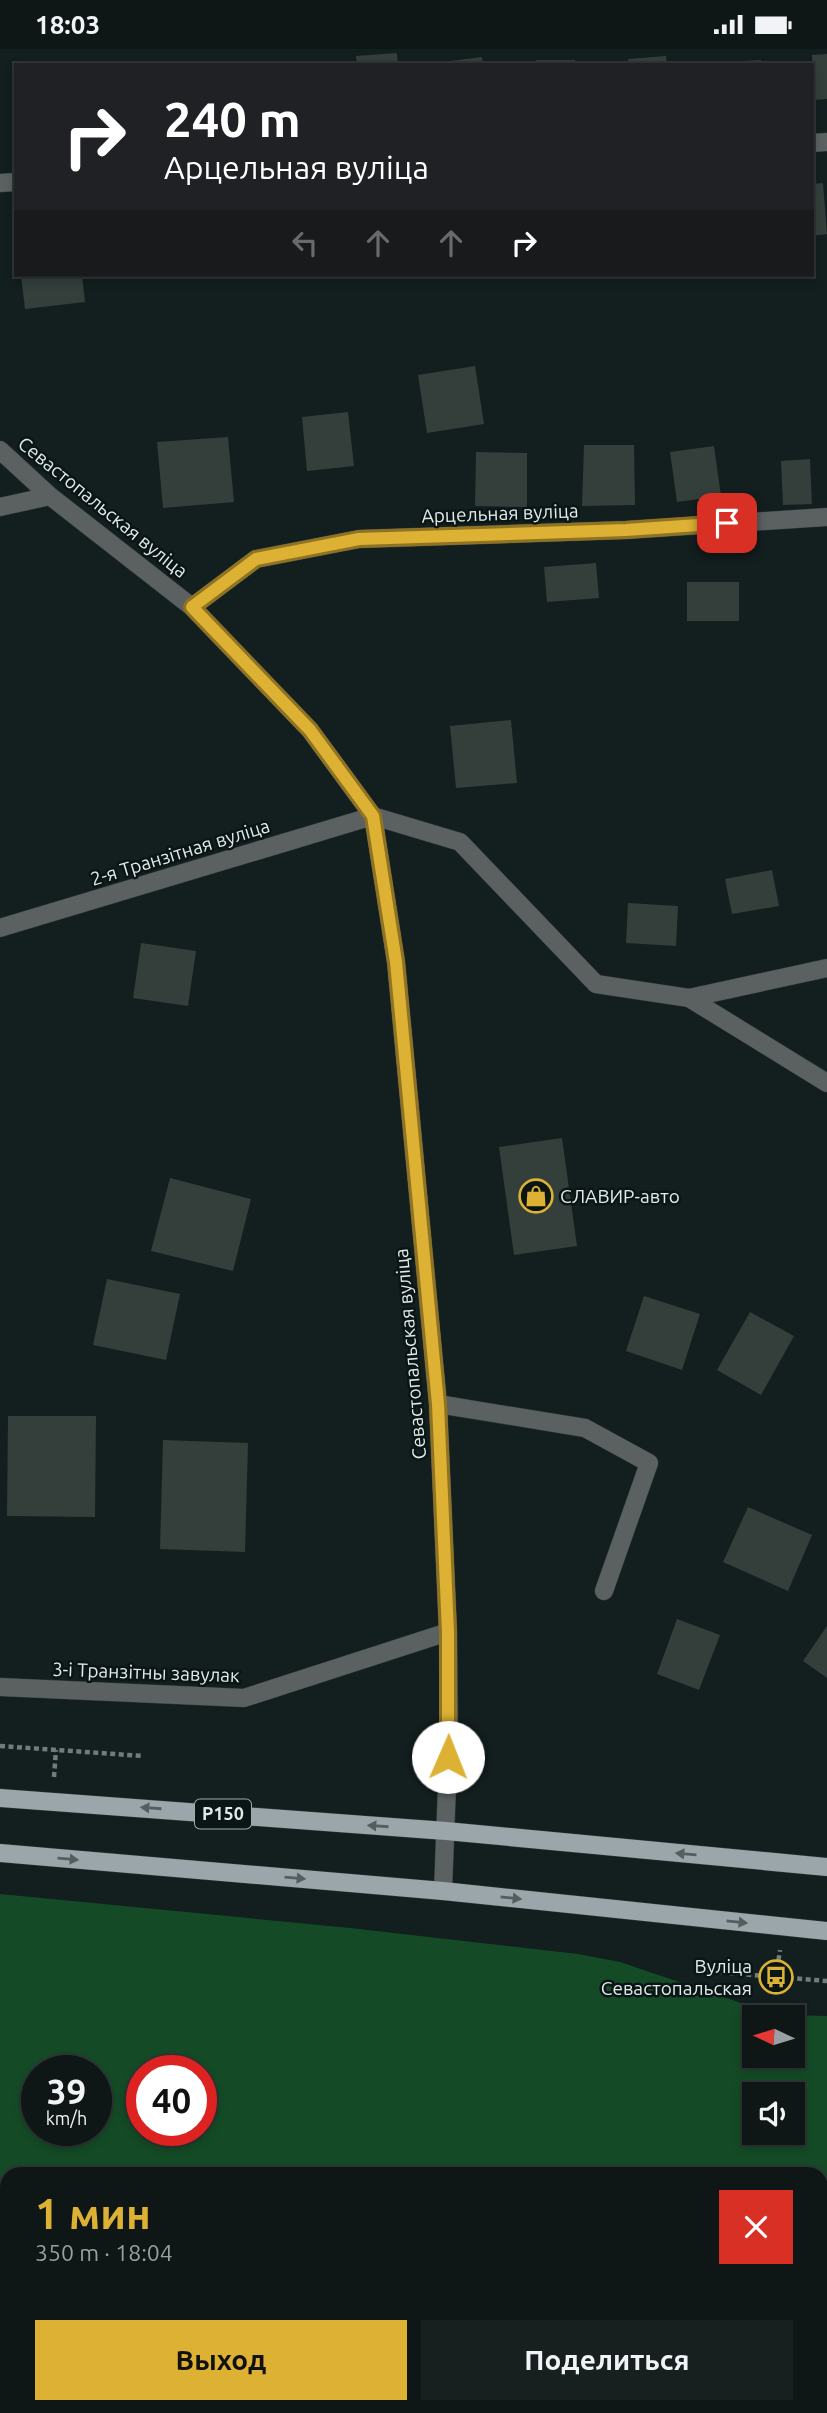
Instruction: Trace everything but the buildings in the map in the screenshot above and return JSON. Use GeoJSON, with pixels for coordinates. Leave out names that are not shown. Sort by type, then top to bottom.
{"type":"FeatureCollection","features":[{"type":"Feature","properties":{"kind":"main road","name":"Р150"},"geometry":{"type":"LineString","coordinates":[[0,1798],[446,1831],[827,1867]]}},
{"type":"Feature","properties":{"kind":"main road"},"geometry":{"type":"LineString","coordinates":[[0,1853],[443,1891],[827,1931]]}},
{"type":"Feature","properties":{"kind":"street","name":"Севастопальская вуліца"},"geometry":{"type":"LineString","coordinates":[[0,450],[50,496],[192,607],[310,730],[373,816],[396,962],[438,1404],[448,1632],[449,1733],[443,1891]]}},
{"type":"Feature","properties":{"kind":"street"},"geometry":{"type":"LineString","coordinates":[[0,507],[50,496]]}},
{"type":"Feature","properties":{"kind":"street","name":"Арцельная вуліца"},"geometry":{"type":"LineString","coordinates":[[192,607],[256,559],[359,539],[626,530],[827,517]]}},
{"type":"Feature","properties":{"kind":"street"},"geometry":{"type":"LineString","coordinates":[[373,816],[460,842],[596,984],[689,998],[827,968]]}},
{"type":"Feature","properties":{"kind":"street","name":"2-я Транзітная вуліца"},"geometry":{"type":"LineString","coordinates":[[0,928],[373,816]]}},
{"type":"Feature","properties":{"kind":"street"},"geometry":{"type":"LineString","coordinates":[[689,998],[827,1083]]}},
{"type":"Feature","properties":{"kind":"street"},"geometry":{"type":"LineString","coordinates":[[438,1404],[585,1428],[649,1463],[604,1591]]}},
{"type":"Feature","properties":{"kind":"street","name":"3-і Транзітны завулак"},"geometry":{"type":"LineString","coordinates":[[0,1687],[244,1698],[448,1632]]}},
{"type":"Feature","properties":{"kind":"path"},"geometry":{"type":"LineString","coordinates":[[0,1745],[142,1756]]}},
{"type":"Feature","properties":{"kind":"path"},"geometry":{"type":"LineString","coordinates":[[704,1971],[827,1981]]}},
{"type":"Feature","properties":{"kind":"green space"},"geometry":{"type":"Polygon","coordinates":[[[0,1894],[350,1928],[578,1954],[620,1962],[747,2005],[742,2005],[742,2069],[805,2069],[805,2015],[827,2016],[827,2167],[0,2167],[0,1894]]]}},
{"type":"Feature","properties":{"kind":"place","name":"СЛАВИР-авто"},"geometry":{"type":"Point","coordinates":[536,1196]}},
{"type":"Feature","properties":{"kind":"place","name":"Вуліца Севастопальская"},"geometry":{"type":"Point","coordinates":[776,1977]}},
{"type":"Feature","properties":{"kind":"route"},"geometry":{"type":"LineString","coordinates":[[448,1757],[448,1632],[438,1404],[396,962],[373,816],[310,730],[192,607],[256,559],[359,539],[626,530],[727,523]]}}]}
